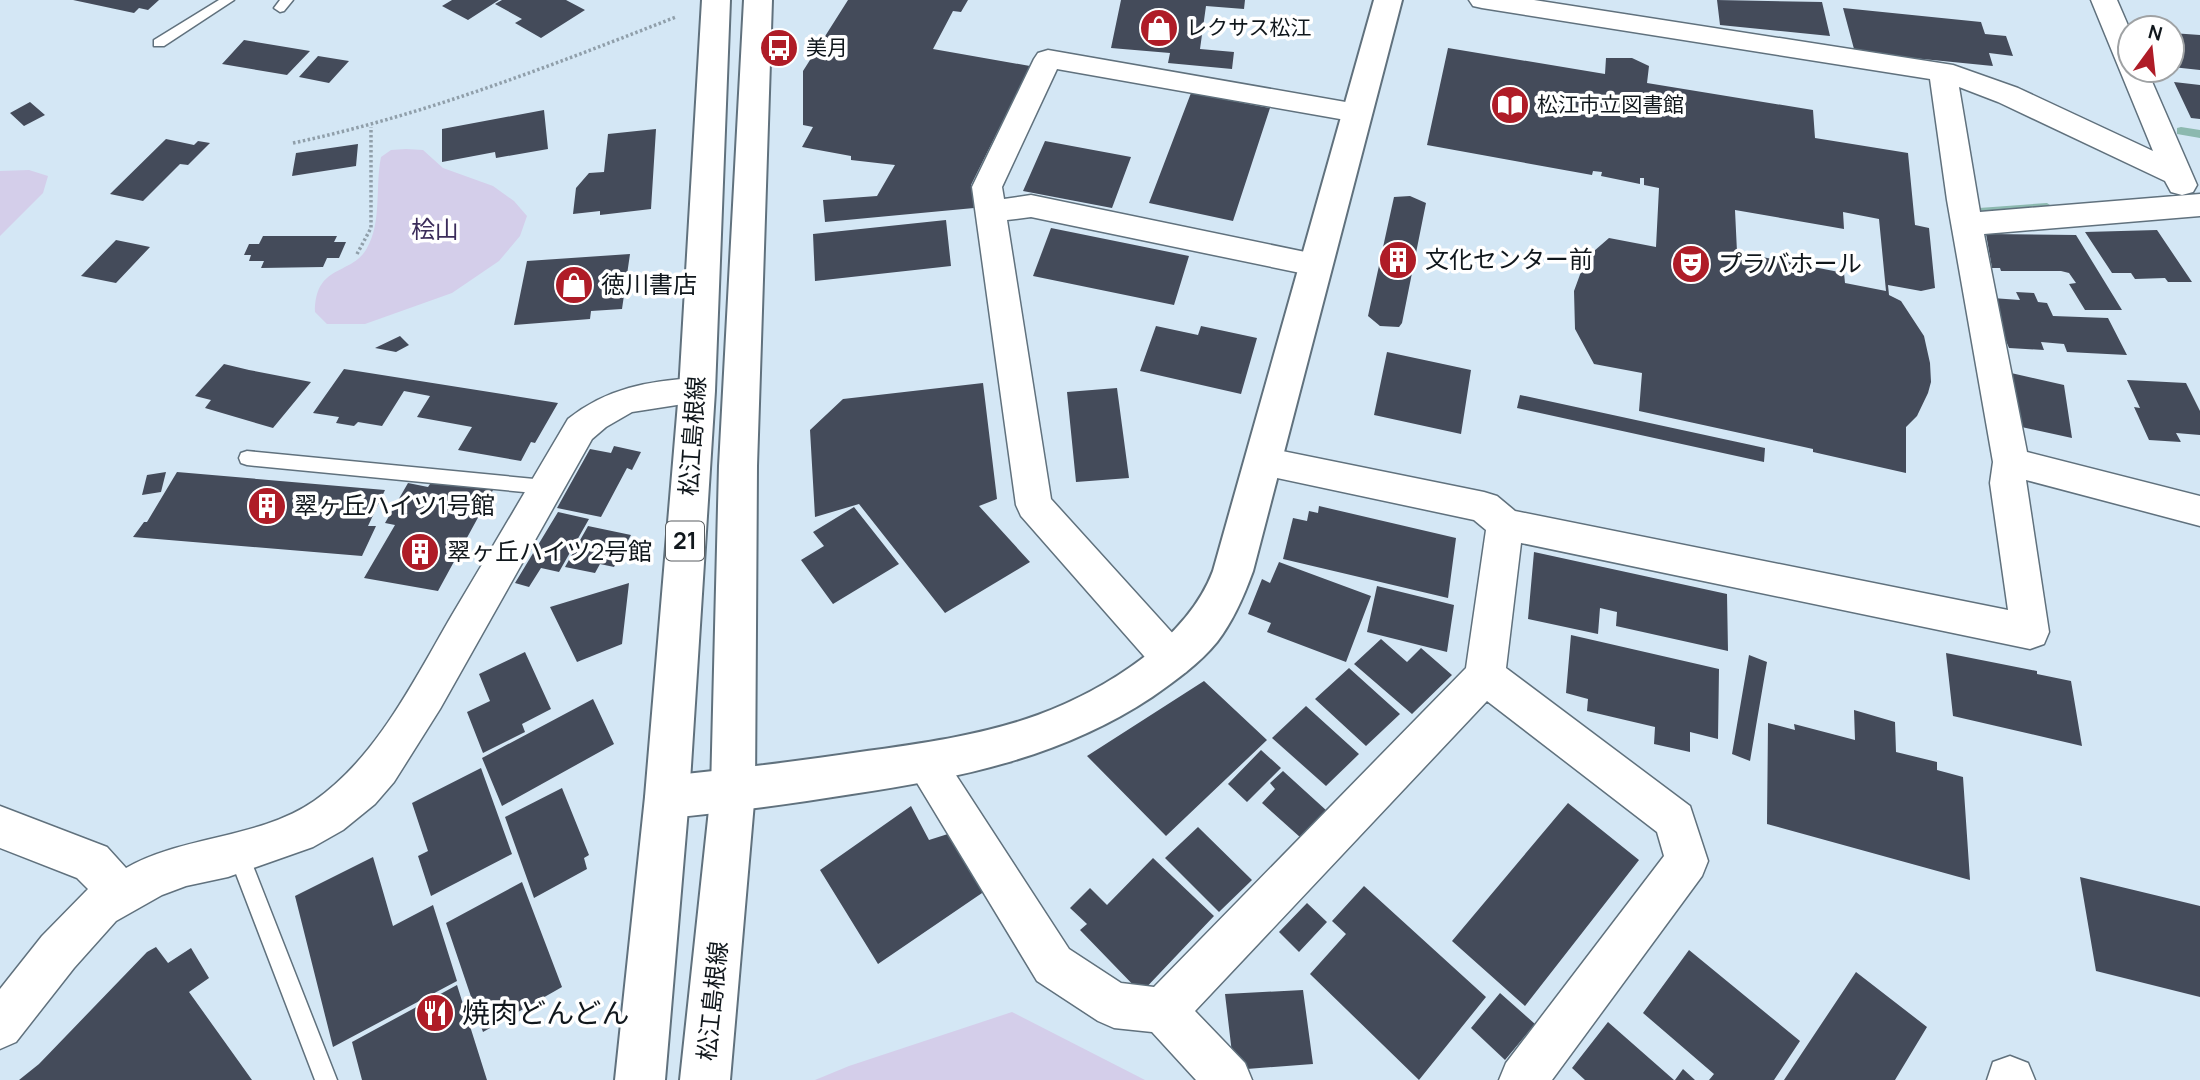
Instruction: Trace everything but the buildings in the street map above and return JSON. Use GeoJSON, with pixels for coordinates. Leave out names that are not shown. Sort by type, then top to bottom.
{"type":"FeatureCollection","features":[{"type":"Feature","properties":{"kind":"main road","name":"松江島根線"},"geometry":{"type":"LineString","coordinates":[[631,1076],[667,797],[696,391],[716,0]]}},
{"type":"Feature","properties":{"kind":"main road","name":"松江島根線"},"geometry":{"type":"LineString","coordinates":[[705,1080],[733,791],[738,466],[758,0]]}},
{"type":"Feature","properties":{"kind":"main road"},"geometry":{"type":"LineString","coordinates":[[667,797],[733,791],[972,756],[1019,743],[1062,727],[1108,702],[1172,660],[1195,641],[1225,596],[1388,0]]}},
{"type":"Feature","properties":{"kind":"street"},"geometry":{"type":"LineString","coordinates":[[1482,0],[1943,73],[1981,83],[2177,174]]}},
{"type":"Feature","properties":{"kind":"street"},"geometry":{"type":"LineString","coordinates":[[2104,0],[2116,29]]}},
{"type":"Feature","properties":{"kind":"street"},"geometry":{"type":"LineString","coordinates":[[1172,660],[1034,505],[987,187],[1048,59],[1357,113]]}},
{"type":"Feature","properties":{"kind":"street"},"geometry":{"type":"LineString","coordinates":[[1263,461],[1485,506],[1505,524],[2030,632],[2008,483],[2011,462],[1943,73]]}},
{"type":"Feature","properties":{"kind":"street"},"geometry":{"type":"LineString","coordinates":[[1968,224],[2197,211],[2177,174],[2139,84]]}},
{"type":"Feature","properties":{"kind":"street"},"geometry":{"type":"LineString","coordinates":[[990,211],[1031,206],[1315,265]]}},
{"type":"Feature","properties":{"kind":"street"},"geometry":{"type":"LineString","coordinates":[[0,1026],[82,924],[101,906],[150,878],[238,853],[298,832],[328,816],[360,790],[379,768],[426,696],[544,487],[580,429],[607,407],[636,396],[696,391]]}},
{"type":"Feature","properties":{"kind":"street"},"geometry":{"type":"LineString","coordinates":[[2011,462],[2200,511]]}},
{"type":"Feature","properties":{"kind":"street"},"geometry":{"type":"LineString","coordinates":[[1163,1012],[1485,676],[1505,524]]}},
{"type":"Feature","properties":{"kind":"street"},"geometry":{"type":"LineString","coordinates":[[1485,676],[1675,820],[1687,861],[1523,1080]]}},
{"type":"Feature","properties":{"kind":"street"},"geometry":{"type":"LineString","coordinates":[[925,763],[1053,965],[1114,1005],[1163,1012],[1227,1080]]}},
{"type":"Feature","properties":{"kind":"street"},"geometry":{"type":"LineString","coordinates":[[0,827],[92,862],[120,894]]}},
{"type":"Feature","properties":{"kind":"lane"},"geometry":{"type":"LineString","coordinates":[[159,43],[228,0]]}},
{"type":"Feature","properties":{"kind":"lane"},"geometry":{"type":"LineString","coordinates":[[247,458],[544,487]]}},
{"type":"Feature","properties":{"kind":"lane"},"geometry":{"type":"LineString","coordinates":[[238,853],[326,1080]]}},
{"type":"Feature","properties":{"kind":"path"},"geometry":{"type":"LineString","coordinates":[[293,143],[371,127],[464,98],[677,17]]}},
{"type":"Feature","properties":{"kind":"path"},"geometry":{"type":"LineString","coordinates":[[358,254],[371,228],[371,127]]}},
{"type":"Feature","properties":{"kind":"green space","name":"桧山"},"geometry":{"type":"Polygon","coordinates":[[[391,150],[423,150],[443,168],[493,186],[514,201],[527,216],[520,236],[499,261],[452,293],[365,324],[327,324],[315,312],[321,285],[335,272],[353,263],[367,248],[375,227],[381,157],[391,150]]]}},
{"type":"Feature","properties":{"kind":"green space"},"geometry":{"type":"Polygon","coordinates":[[[29,170],[48,176],[43,193],[0,236],[0,171],[29,170]]]}},
{"type":"Feature","properties":{"kind":"green space"},"geometry":{"type":"Polygon","coordinates":[[[1012,1012],[1145,1080],[815,1080],[849,1066],[1012,1012]]]}},
{"type":"Feature","properties":{"kind":"waterway"},"geometry":{"type":"LineString","coordinates":[[2181,131],[2200,134]]}},
{"type":"Feature","properties":{"kind":"waterway"},"geometry":{"type":"LineString","coordinates":[[1979,212],[2047,207]]}},
{"type":"Feature","properties":{"kind":"place","name":"レクサス松江"},"geometry":{"type":"Point","coordinates":[1159,28]}},
{"type":"Feature","properties":{"kind":"place","name":"美月"},"geometry":{"type":"Point","coordinates":[779,48]}},
{"type":"Feature","properties":{"kind":"place","name":"松江市立図書館"},"geometry":{"type":"Point","coordinates":[1510,105]}},
{"type":"Feature","properties":{"kind":"place","name":"文化センター前"},"geometry":{"type":"Point","coordinates":[1398,260]}},
{"type":"Feature","properties":{"kind":"place","name":"プラバホール"},"geometry":{"type":"Point","coordinates":[1691,264]}},
{"type":"Feature","properties":{"kind":"place","name":"徳川書店"},"geometry":{"type":"Point","coordinates":[574,285]}},
{"type":"Feature","properties":{"kind":"place","name":"翠ヶ丘ハイツ1号館"},"geometry":{"type":"Point","coordinates":[267,506]}},
{"type":"Feature","properties":{"kind":"place","name":"翠ヶ丘ハイツ2号館"},"geometry":{"type":"Point","coordinates":[420,552]}},
{"type":"Feature","properties":{"kind":"place","name":"焼肉どんどん"},"geometry":{"type":"Point","coordinates":[435,1013]}}]}
